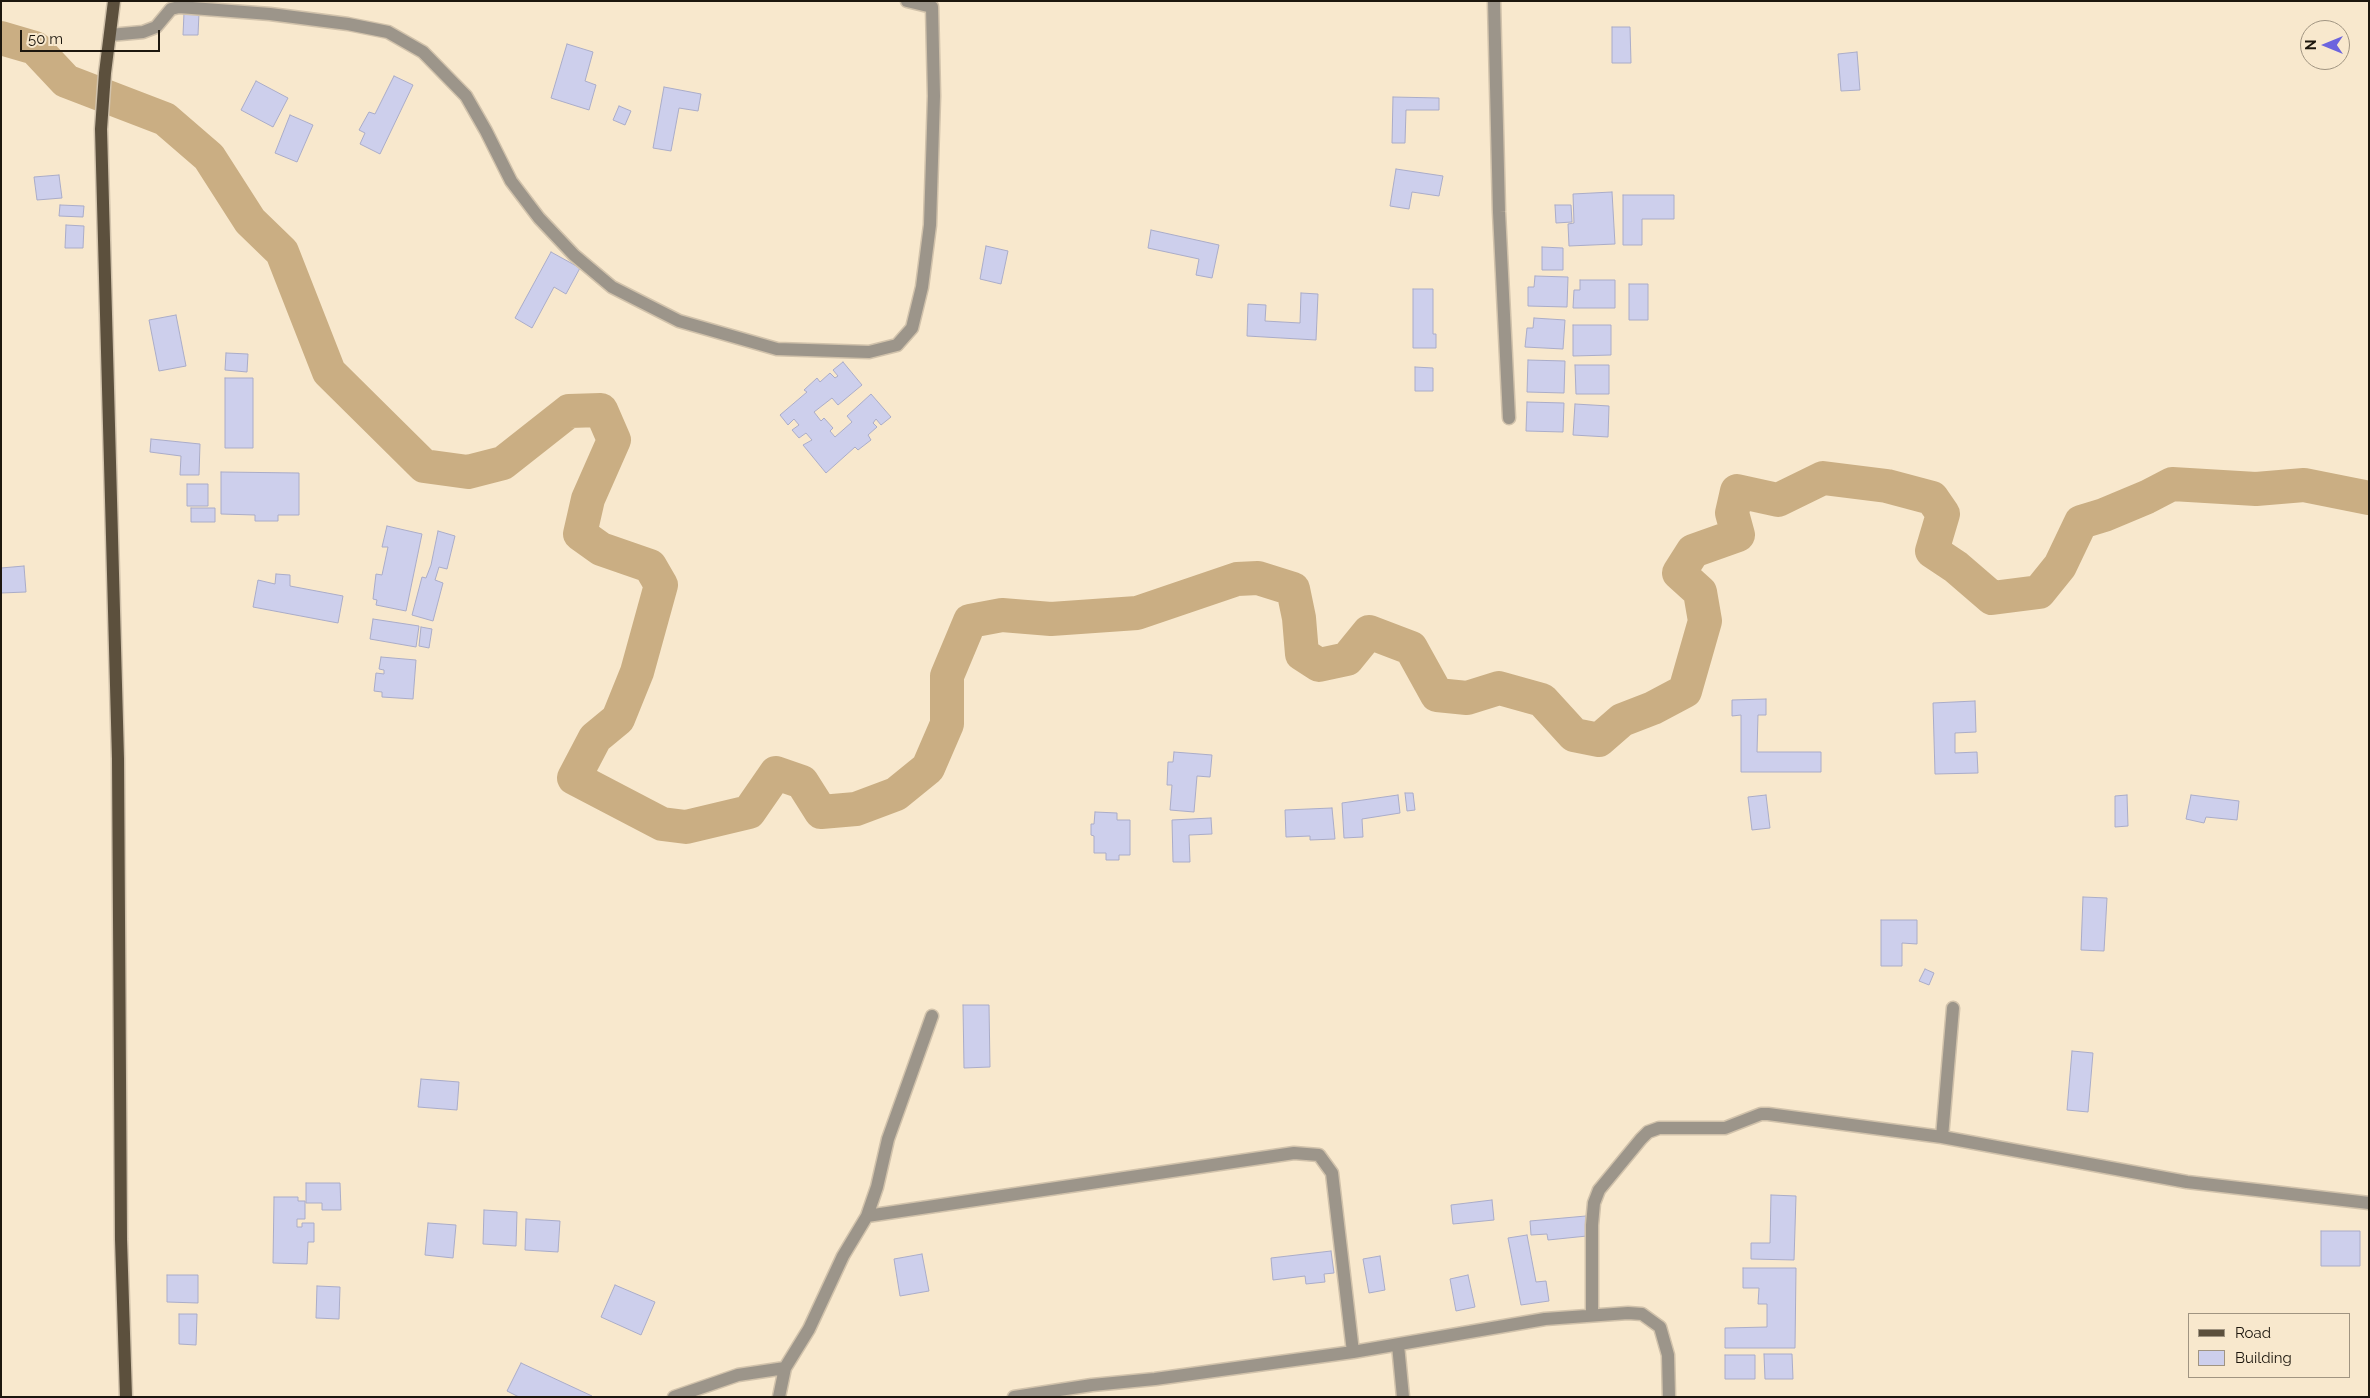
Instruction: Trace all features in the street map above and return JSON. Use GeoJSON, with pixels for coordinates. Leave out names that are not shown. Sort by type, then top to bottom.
{"type":"FeatureCollection","features":[{"type":"Feature","properties":{"kind":"main road"},"geometry":{"type":"LineString","coordinates":[[114,1],[105,72],[101,129],[118,759],[121,1238],[126,1397]]}},
{"type":"Feature","properties":{"kind":"street"},"geometry":{"type":"LineString","coordinates":[[110,35],[143,32],[156,27],[171,9],[179,6],[270,14],[348,24],[388,32],[423,52],[466,96],[511,181],[550,230],[574,255],[612,288],[679,321],[777,350],[869,352],[897,345],[912,328],[922,288],[930,225],[934,96],[932,4],[908,1]]}},
{"type":"Feature","properties":{"kind":"street"},"geometry":{"type":"LineString","coordinates":[[1494,1],[1499,212],[1509,418]]}},
{"type":"Feature","properties":{"kind":"street"},"geometry":{"type":"LineString","coordinates":[[1942,1137],[1953,1008]]}},
{"type":"Feature","properties":{"kind":"street"},"geometry":{"type":"LineString","coordinates":[[779,1397],[785,1368],[809,1329],[843,1256],[866,1216],[877,1187],[888,1139],[932,1016]]}},
{"type":"Feature","properties":{"kind":"street"},"geometry":{"type":"LineString","coordinates":[[1592,1315],[1592,1225],[1594,1203],[1599,1190],[1615,1170],[1641,1139],[1654,1129],[1725,1128],[1761,1114],[1768,1114],[1942,1137],[2187,1182],[2369,1203]]}},
{"type":"Feature","properties":{"kind":"street"},"geometry":{"type":"LineString","coordinates":[[866,1216],[1294,1153],[1319,1155],[1332,1173],[1352,1352]]}},
{"type":"Feature","properties":{"kind":"street"},"geometry":{"type":"LineString","coordinates":[[1014,1397],[1092,1385],[1352,1352],[1545,1319],[1592,1315],[1642,1314],[1660,1327],[1668,1355],[1669,1397]]}},
{"type":"Feature","properties":{"kind":"street"},"geometry":{"type":"LineString","coordinates":[[1398,1345],[1402,1397]]}},
{"type":"Feature","properties":{"kind":"street"},"geometry":{"type":"LineString","coordinates":[[674,1397],[738,1375],[785,1368]]}},
{"type":"Feature","properties":{"kind":"building"},"geometry":{"type":"Polygon","coordinates":[[[184,13],[199,13],[198,35],[183,35],[184,13]]]}},
{"type":"Feature","properties":{"kind":"building"},"geometry":{"type":"Polygon","coordinates":[[[1612,27],[1630,27],[1631,63],[1612,63],[1612,27]]]}},
{"type":"Feature","properties":{"kind":"building"},"geometry":{"type":"Polygon","coordinates":[[[567,44],[593,52],[585,81],[596,85],[589,110],[551,98],[567,44]]]}},
{"type":"Feature","properties":{"kind":"building"},"geometry":{"type":"Polygon","coordinates":[[[1857,52],[1860,90],[1841,91],[1838,54],[1857,52]]]}},
{"type":"Feature","properties":{"kind":"building"},"geometry":{"type":"Polygon","coordinates":[[[394,76],[413,85],[380,154],[360,144],[365,133],[359,130],[369,112],[375,114],[394,76]]]}},
{"type":"Feature","properties":{"kind":"building"},"geometry":{"type":"Polygon","coordinates":[[[256,81],[288,98],[273,127],[241,110],[256,81]]]}},
{"type":"Feature","properties":{"kind":"building"},"geometry":{"type":"Polygon","coordinates":[[[664,87],[701,94],[698,111],[679,108],[671,151],[653,148],[664,87]]]}},
{"type":"Feature","properties":{"kind":"building"},"geometry":{"type":"Polygon","coordinates":[[[1393,97],[1439,98],[1439,110],[1406,110],[1405,143],[1392,143],[1393,97]]]}},
{"type":"Feature","properties":{"kind":"building"},"geometry":{"type":"Polygon","coordinates":[[[619,106],[631,111],[625,125],[613,120],[619,106]]]}},
{"type":"Feature","properties":{"kind":"building"},"geometry":{"type":"Polygon","coordinates":[[[290,115],[313,125],[297,162],[275,153],[290,115]]]}},
{"type":"Feature","properties":{"kind":"building"},"geometry":{"type":"Polygon","coordinates":[[[1396,169],[1443,176],[1439,196],[1412,192],[1409,209],[1390,206],[1396,169]]]}},
{"type":"Feature","properties":{"kind":"building"},"geometry":{"type":"Polygon","coordinates":[[[59,175],[62,198],[37,200],[34,177],[59,175]]]}},
{"type":"Feature","properties":{"kind":"building"},"geometry":{"type":"Polygon","coordinates":[[[1612,192],[1615,244],[1569,246],[1568,224],[1574,223],[1573,194],[1612,192]]]}},
{"type":"Feature","properties":{"kind":"building"},"geometry":{"type":"Polygon","coordinates":[[[1623,195],[1674,195],[1674,219],[1642,219],[1642,245],[1623,245],[1623,195]]]}},
{"type":"Feature","properties":{"kind":"building"},"geometry":{"type":"Polygon","coordinates":[[[60,205],[84,206],[83,217],[59,216],[60,205]]]}},
{"type":"Feature","properties":{"kind":"building"},"geometry":{"type":"Polygon","coordinates":[[[1555,205],[1571,205],[1572,222],[1556,223],[1555,205]]]}},
{"type":"Feature","properties":{"kind":"building"},"geometry":{"type":"Polygon","coordinates":[[[66,225],[84,226],[83,248],[65,248],[66,225]]]}},
{"type":"Feature","properties":{"kind":"building"},"geometry":{"type":"Polygon","coordinates":[[[1151,230],[1219,245],[1212,278],[1196,275],[1199,259],[1148,248],[1151,230]]]}},
{"type":"Feature","properties":{"kind":"building"},"geometry":{"type":"Polygon","coordinates":[[[986,246],[1008,251],[1001,284],[980,279],[986,246]]]}},
{"type":"Feature","properties":{"kind":"building"},"geometry":{"type":"Polygon","coordinates":[[[1542,247],[1563,248],[1563,270],[1542,270],[1542,247]]]}},
{"type":"Feature","properties":{"kind":"building"},"geometry":{"type":"Polygon","coordinates":[[[551,252],[580,268],[566,294],[554,287],[532,328],[515,318],[551,252]]]}},
{"type":"Feature","properties":{"kind":"building"},"geometry":{"type":"Polygon","coordinates":[[[1535,276],[1568,277],[1567,307],[1528,306],[1528,287],[1534,287],[1535,276]]]}},
{"type":"Feature","properties":{"kind":"building"},"geometry":{"type":"Polygon","coordinates":[[[1580,280],[1615,280],[1615,308],[1573,308],[1574,290],[1580,290],[1580,280]]]}},
{"type":"Feature","properties":{"kind":"building"},"geometry":{"type":"Polygon","coordinates":[[[1629,284],[1648,284],[1648,320],[1629,320],[1629,284]]]}},
{"type":"Feature","properties":{"kind":"building"},"geometry":{"type":"Polygon","coordinates":[[[1413,289],[1433,289],[1433,334],[1436,334],[1436,348],[1413,348],[1413,289]]]}},
{"type":"Feature","properties":{"kind":"building"},"geometry":{"type":"Polygon","coordinates":[[[1301,293],[1318,294],[1316,340],[1247,336],[1248,304],[1266,305],[1265,321],[1300,323],[1301,293]]]}},
{"type":"Feature","properties":{"kind":"building"},"geometry":{"type":"Polygon","coordinates":[[[176,315],[186,366],[159,371],[149,320],[176,315]]]}},
{"type":"Feature","properties":{"kind":"building"},"geometry":{"type":"Polygon","coordinates":[[[1534,318],[1565,320],[1563,349],[1525,347],[1527,328],[1533,328],[1534,318]]]}},
{"type":"Feature","properties":{"kind":"building"},"geometry":{"type":"Polygon","coordinates":[[[1573,325],[1611,325],[1611,355],[1573,356],[1573,325]]]}},
{"type":"Feature","properties":{"kind":"building"},"geometry":{"type":"Polygon","coordinates":[[[226,353],[248,354],[247,372],[225,370],[226,353]]]}},
{"type":"Feature","properties":{"kind":"building"},"geometry":{"type":"Polygon","coordinates":[[[1528,360],[1565,361],[1564,393],[1527,392],[1528,360]]]}},
{"type":"Feature","properties":{"kind":"building"},"geometry":{"type":"Polygon","coordinates":[[[843,362],[862,385],[838,405],[832,398],[814,412],[821,421],[824,418],[833,428],[830,431],[835,437],[852,422],[847,416],[871,394],[891,417],[881,425],[876,419],[873,423],[877,427],[868,435],[871,440],[858,450],[855,447],[826,473],[803,445],[812,440],[806,433],[799,438],[792,430],[799,425],[794,419],[788,425],[780,415],[807,392],[804,390],[817,378],[820,382],[830,373],[835,378],[838,376],[833,370],[843,362]]]}},
{"type":"Feature","properties":{"kind":"building"},"geometry":{"type":"Polygon","coordinates":[[[1575,365],[1609,365],[1609,394],[1576,394],[1575,365]]]}},
{"type":"Feature","properties":{"kind":"building"},"geometry":{"type":"Polygon","coordinates":[[[1415,367],[1433,368],[1433,391],[1415,391],[1415,367]]]}},
{"type":"Feature","properties":{"kind":"building"},"geometry":{"type":"Polygon","coordinates":[[[225,378],[253,378],[253,448],[225,448],[225,378]]]}},
{"type":"Feature","properties":{"kind":"building"},"geometry":{"type":"Polygon","coordinates":[[[1527,402],[1564,403],[1563,432],[1526,431],[1527,402]]]}},
{"type":"Feature","properties":{"kind":"building"},"geometry":{"type":"Polygon","coordinates":[[[1575,404],[1609,406],[1608,437],[1573,435],[1575,404]]]}},
{"type":"Feature","properties":{"kind":"building"},"geometry":{"type":"Polygon","coordinates":[[[151,439],[200,444],[199,475],[180,475],[181,456],[150,452],[151,439]]]}},
{"type":"Feature","properties":{"kind":"building"},"geometry":{"type":"Polygon","coordinates":[[[221,472],[299,473],[299,515],[278,515],[278,521],[255,521],[255,515],[221,514],[221,472]]]}},
{"type":"Feature","properties":{"kind":"building"},"geometry":{"type":"Polygon","coordinates":[[[187,484],[208,484],[208,506],[187,506],[187,484]]]}},
{"type":"Feature","properties":{"kind":"building"},"geometry":{"type":"Polygon","coordinates":[[[191,508],[215,508],[215,522],[191,522],[191,508]]]}},
{"type":"Feature","properties":{"kind":"building"},"geometry":{"type":"Polygon","coordinates":[[[387,526],[422,534],[406,611],[376,605],[377,600],[373,599],[376,574],[382,575],[388,547],[382,547],[387,526]]]}},
{"type":"Feature","properties":{"kind":"building"},"geometry":{"type":"Polygon","coordinates":[[[438,531],[455,536],[447,569],[439,567],[435,580],[443,583],[433,621],[412,615],[422,577],[426,578],[431,565],[438,531]]]}},
{"type":"Feature","properties":{"kind":"building"},"geometry":{"type":"Polygon","coordinates":[[[24,566],[26,592],[1,593],[1,568],[24,566]]]}},
{"type":"Feature","properties":{"kind":"building"},"geometry":{"type":"Polygon","coordinates":[[[276,574],[290,575],[290,586],[343,596],[338,623],[253,607],[258,580],[275,584],[276,574]]]}},
{"type":"Feature","properties":{"kind":"building"},"geometry":{"type":"Polygon","coordinates":[[[373,619],[419,626],[416,647],[370,639],[373,619]]]}},
{"type":"Feature","properties":{"kind":"building"},"geometry":{"type":"Polygon","coordinates":[[[421,627],[432,629],[429,648],[419,646],[421,627]]]}},
{"type":"Feature","properties":{"kind":"building"},"geometry":{"type":"Polygon","coordinates":[[[381,657],[416,660],[413,699],[382,697],[382,692],[374,691],[376,673],[384,674],[384,670],[379,669],[381,657]]]}},
{"type":"Feature","properties":{"kind":"building"},"geometry":{"type":"Polygon","coordinates":[[[1766,699],[1766,715],[1758,715],[1757,752],[1821,752],[1821,772],[1741,772],[1741,715],[1732,716],[1732,700],[1766,699]]]}},
{"type":"Feature","properties":{"kind":"building"},"geometry":{"type":"Polygon","coordinates":[[[1975,701],[1976,732],[1955,733],[1955,753],[1977,752],[1978,773],[1935,774],[1933,703],[1975,701]]]}},
{"type":"Feature","properties":{"kind":"building"},"geometry":{"type":"Polygon","coordinates":[[[1174,752],[1212,755],[1210,777],[1197,776],[1194,812],[1170,810],[1172,785],[1167,785],[1168,762],[1173,762],[1174,752]]]}},
{"type":"Feature","properties":{"kind":"building"},"geometry":{"type":"Polygon","coordinates":[[[1405,793],[1413,793],[1415,810],[1407,811],[1405,793]]]}},
{"type":"Feature","properties":{"kind":"building"},"geometry":{"type":"Polygon","coordinates":[[[1398,795],[1400,813],[1362,819],[1363,837],[1344,838],[1342,803],[1398,795]]]}},
{"type":"Feature","properties":{"kind":"building"},"geometry":{"type":"Polygon","coordinates":[[[1766,795],[1770,828],[1752,830],[1748,797],[1766,795]]]}},
{"type":"Feature","properties":{"kind":"building"},"geometry":{"type":"Polygon","coordinates":[[[2127,795],[2128,826],[2115,827],[2115,796],[2127,795]]]}},
{"type":"Feature","properties":{"kind":"building"},"geometry":{"type":"Polygon","coordinates":[[[2191,795],[2239,801],[2237,820],[2206,817],[2204,823],[2186,819],[2191,795]]]}},
{"type":"Feature","properties":{"kind":"building"},"geometry":{"type":"Polygon","coordinates":[[[1332,808],[1335,839],[1310,840],[1310,836],[1286,837],[1285,810],[1332,808]]]}},
{"type":"Feature","properties":{"kind":"building"},"geometry":{"type":"Polygon","coordinates":[[[1095,812],[1117,813],[1117,820],[1130,820],[1130,855],[1119,855],[1119,860],[1106,860],[1106,853],[1094,853],[1094,836],[1091,835],[1091,824],[1094,824],[1095,812]]]}},
{"type":"Feature","properties":{"kind":"building"},"geometry":{"type":"Polygon","coordinates":[[[1211,818],[1212,834],[1189,835],[1190,862],[1173,862],[1172,820],[1211,818]]]}},
{"type":"Feature","properties":{"kind":"building"},"geometry":{"type":"Polygon","coordinates":[[[2083,897],[2107,898],[2104,951],[2081,950],[2083,897]]]}},
{"type":"Feature","properties":{"kind":"building"},"geometry":{"type":"Polygon","coordinates":[[[1881,920],[1917,920],[1917,944],[1902,943],[1902,966],[1881,966],[1881,920]]]}},
{"type":"Feature","properties":{"kind":"building"},"geometry":{"type":"Polygon","coordinates":[[[1925,969],[1934,973],[1929,985],[1919,981],[1925,969]]]}},
{"type":"Feature","properties":{"kind":"building"},"geometry":{"type":"Polygon","coordinates":[[[963,1005],[989,1005],[990,1067],[964,1068],[963,1005]]]}},
{"type":"Feature","properties":{"kind":"building"},"geometry":{"type":"Polygon","coordinates":[[[2072,1051],[2093,1053],[2088,1112],[2067,1110],[2072,1051]]]}},
{"type":"Feature","properties":{"kind":"building"},"geometry":{"type":"Polygon","coordinates":[[[421,1079],[459,1082],[457,1110],[418,1107],[421,1079]]]}},
{"type":"Feature","properties":{"kind":"building"},"geometry":{"type":"Polygon","coordinates":[[[306,1183],[340,1183],[341,1210],[322,1210],[322,1203],[306,1203],[306,1183]]]}},
{"type":"Feature","properties":{"kind":"building"},"geometry":{"type":"Polygon","coordinates":[[[1771,1195],[1796,1196],[1794,1260],[1751,1259],[1751,1243],[1770,1243],[1771,1195]]]}},
{"type":"Feature","properties":{"kind":"building"},"geometry":{"type":"Polygon","coordinates":[[[274,1197],[298,1197],[298,1201],[305,1201],[305,1219],[297,1219],[297,1227],[302,1227],[302,1223],[314,1223],[314,1242],[308,1242],[307,1264],[273,1263],[274,1197]]]}},
{"type":"Feature","properties":{"kind":"building"},"geometry":{"type":"Polygon","coordinates":[[[1492,1200],[1494,1220],[1453,1224],[1451,1205],[1492,1200]]]}},
{"type":"Feature","properties":{"kind":"building"},"geometry":{"type":"Polygon","coordinates":[[[484,1210],[517,1212],[516,1246],[483,1244],[484,1210]]]}},
{"type":"Feature","properties":{"kind":"building"},"geometry":{"type":"Polygon","coordinates":[[[1586,1216],[1587,1236],[1548,1240],[1547,1234],[1531,1235],[1530,1221],[1586,1216]]]}},
{"type":"Feature","properties":{"kind":"building"},"geometry":{"type":"Polygon","coordinates":[[[526,1219],[560,1221],[558,1252],[525,1250],[526,1219]]]}},
{"type":"Feature","properties":{"kind":"building"},"geometry":{"type":"Polygon","coordinates":[[[428,1223],[456,1225],[453,1258],[425,1255],[428,1223]]]}},
{"type":"Feature","properties":{"kind":"building"},"geometry":{"type":"Polygon","coordinates":[[[2321,1231],[2360,1231],[2360,1266],[2321,1266],[2321,1231]]]}},
{"type":"Feature","properties":{"kind":"building"},"geometry":{"type":"Polygon","coordinates":[[[1527,1235],[1536,1282],[1546,1281],[1549,1301],[1521,1305],[1508,1238],[1527,1235]]]}},
{"type":"Feature","properties":{"kind":"building"},"geometry":{"type":"Polygon","coordinates":[[[1331,1251],[1334,1273],[1324,1274],[1325,1282],[1306,1284],[1305,1276],[1273,1280],[1271,1258],[1331,1251]]]}},
{"type":"Feature","properties":{"kind":"building"},"geometry":{"type":"Polygon","coordinates":[[[922,1254],[929,1291],[900,1296],[894,1259],[922,1254]]]}},
{"type":"Feature","properties":{"kind":"building"},"geometry":{"type":"Polygon","coordinates":[[[1380,1256],[1385,1290],[1369,1293],[1363,1259],[1380,1256]]]}},
{"type":"Feature","properties":{"kind":"building"},"geometry":{"type":"Polygon","coordinates":[[[1743,1268],[1796,1268],[1795,1348],[1725,1348],[1725,1328],[1767,1327],[1767,1304],[1758,1304],[1759,1288],[1743,1288],[1743,1268]]]}},
{"type":"Feature","properties":{"kind":"building"},"geometry":{"type":"Polygon","coordinates":[[[167,1275],[198,1275],[198,1303],[167,1302],[167,1275]]]}},
{"type":"Feature","properties":{"kind":"building"},"geometry":{"type":"Polygon","coordinates":[[[1468,1275],[1475,1307],[1456,1311],[1450,1279],[1468,1275]]]}},
{"type":"Feature","properties":{"kind":"building"},"geometry":{"type":"Polygon","coordinates":[[[615,1285],[655,1302],[641,1335],[601,1317],[615,1285]]]}},
{"type":"Feature","properties":{"kind":"building"},"geometry":{"type":"Polygon","coordinates":[[[317,1286],[340,1287],[339,1319],[316,1318],[317,1286]]]}},
{"type":"Feature","properties":{"kind":"building"},"geometry":{"type":"Polygon","coordinates":[[[179,1314],[197,1314],[196,1345],[179,1344],[179,1314]]]}},
{"type":"Feature","properties":{"kind":"building"},"geometry":{"type":"Polygon","coordinates":[[[1764,1354],[1792,1354],[1793,1379],[1765,1379],[1764,1354]]]}},
{"type":"Feature","properties":{"kind":"building"},"geometry":{"type":"Polygon","coordinates":[[[1725,1355],[1755,1355],[1755,1379],[1725,1379],[1725,1355]]]}},
{"type":"Feature","properties":{"kind":"building"},"geometry":{"type":"Polygon","coordinates":[[[521,1363],[592,1397],[519,1397],[507,1391],[521,1363]]]}},
{"type":"Feature","properties":{"kind":"waterway"},"geometry":{"type":"LineString","coordinates":[[1,38],[35,48],[66,81],[165,119],[209,157],[250,221],[282,252],[329,372],[424,466],[468,472],[503,463],[569,411],[601,410],[614,440],[588,499],[580,534],[601,549],[650,566],[661,585],[637,672],[618,719],[595,738],[574,778],[662,824],[686,827],[749,812],[776,773],[802,782],[821,812],[856,809],[896,794],[928,768],[947,724],[947,676],[970,621],[1002,615],[1051,619],[1137,613],[1237,579],[1258,578],[1293,589],[1299,618],[1302,654],[1319,665],[1347,659],[1369,632],[1411,648],[1437,695],[1467,698],[1499,688],[1542,700],[1574,735],[1599,740],[1622,720],[1653,708],[1685,691],[1705,621],[1700,592],[1679,573],[1693,551],[1738,535],[1732,513],[1737,491],[1778,500],[1823,478],[1887,486],[1932,498],[1943,514],[1932,551],[1956,567],[1992,598],[2039,592],[2060,566],[2081,522],[2104,515],[2172,484],[2256,489],[2304,485],[2369,498]]}}]}
